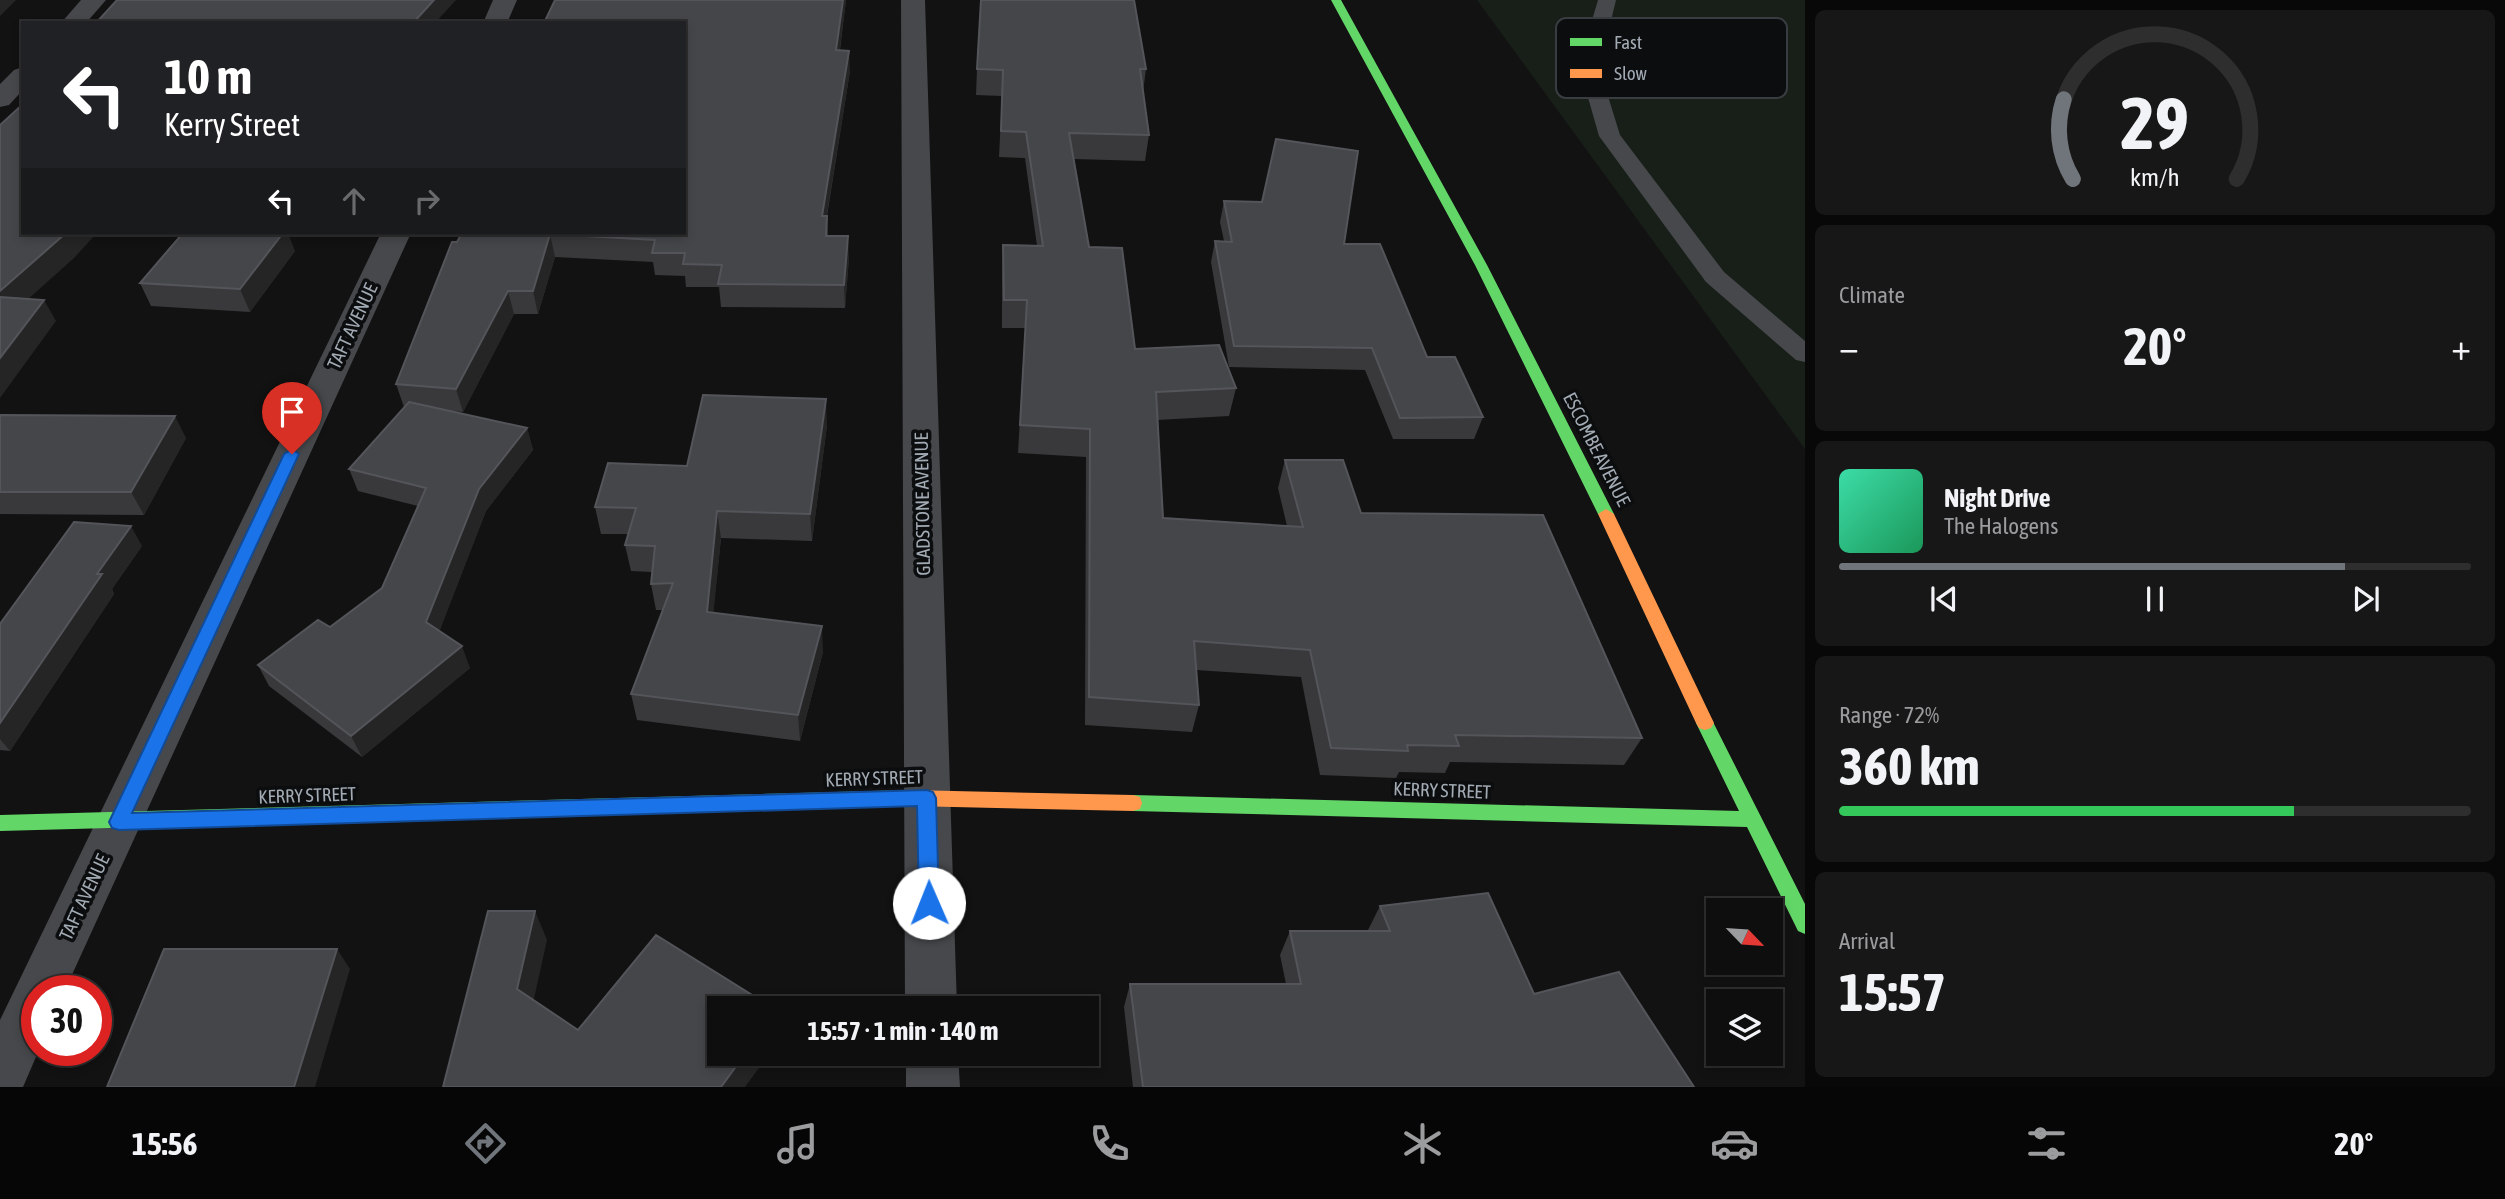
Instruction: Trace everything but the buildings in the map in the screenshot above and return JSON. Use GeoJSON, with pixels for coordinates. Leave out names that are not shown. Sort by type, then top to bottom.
{"type":"FeatureCollection","features":[{"type":"Feature","properties":{"kind":"street"},"geometry":{"type":"LineString","coordinates":[[75,21],[94,0]]}},
{"type":"Feature","properties":{"kind":"street"},"geometry":{"type":"LineString","coordinates":[[496,21],[505,0]]}},
{"type":"Feature","properties":{"kind":"street","name":"GLADSTONE AVENUE"},"geometry":{"type":"LineString","coordinates":[[913,0],[931,996]]}},
{"type":"Feature","properties":{"kind":"street","name":"ESCOMBE AVENUE"},"geometry":{"type":"LineString","coordinates":[[1336,0],[1414,137],[1506,314],[1616,535],[1749,819],[1805,925]]}},
{"type":"Feature","properties":{"kind":"street"},"geometry":{"type":"LineString","coordinates":[[0,99],[21,77]]}},
{"type":"Feature","properties":{"kind":"street","name":"TAFT AVENUE"},"geometry":{"type":"LineString","coordinates":[[47,975],[395,235]]}},
{"type":"Feature","properties":{"kind":"street","name":"KERRY STREET"},"geometry":{"type":"LineString","coordinates":[[0,823],[119,822],[927,798],[1749,819]]}},
{"type":"Feature","properties":{"kind":"street"},"geometry":{"type":"LineString","coordinates":[[0,1077],[21,1032]]}},
{"type":"Feature","properties":{"kind":"street"},"geometry":{"type":"LineString","coordinates":[[932,1066],[933,1087]]}},
{"type":"Feature","properties":{"kind":"lane"},"geometry":{"type":"LineString","coordinates":[[1602,18],[1607,0]]}},
{"type":"Feature","properties":{"kind":"lane"},"geometry":{"type":"LineString","coordinates":[[1599,98],[1610,135],[1715,277],[1805,354]]}},
{"type":"Feature","properties":{"kind":"shaded area"},"geometry":{"type":"Polygon","coordinates":[[[1477,0],[1805,0],[1805,449],[1477,0]]]}},
{"type":"Feature","properties":{"kind":"traffic: fast"},"geometry":{"type":"LineString","coordinates":[[1336,0],[1481,265],[1606,514]]}},
{"type":"Feature","properties":{"kind":"traffic: fast"},"geometry":{"type":"LineString","coordinates":[[1705,723],[1805,925]]}},
{"type":"Feature","properties":{"kind":"traffic: fast"},"geometry":{"type":"LineString","coordinates":[[0,823],[910,798]]}},
{"type":"Feature","properties":{"kind":"traffic: fast"},"geometry":{"type":"LineString","coordinates":[[1133,803],[1749,819]]}},
{"type":"Feature","properties":{"kind":"traffic: slow"},"geometry":{"type":"LineString","coordinates":[[1606,514],[1705,723]]}},
{"type":"Feature","properties":{"kind":"traffic: slow"},"geometry":{"type":"LineString","coordinates":[[910,798],[1133,803]]}},
{"type":"Feature","properties":{"kind":"route"},"geometry":{"type":"LineString","coordinates":[[292,454],[119,822],[927,798],[929,903]]}}]}
